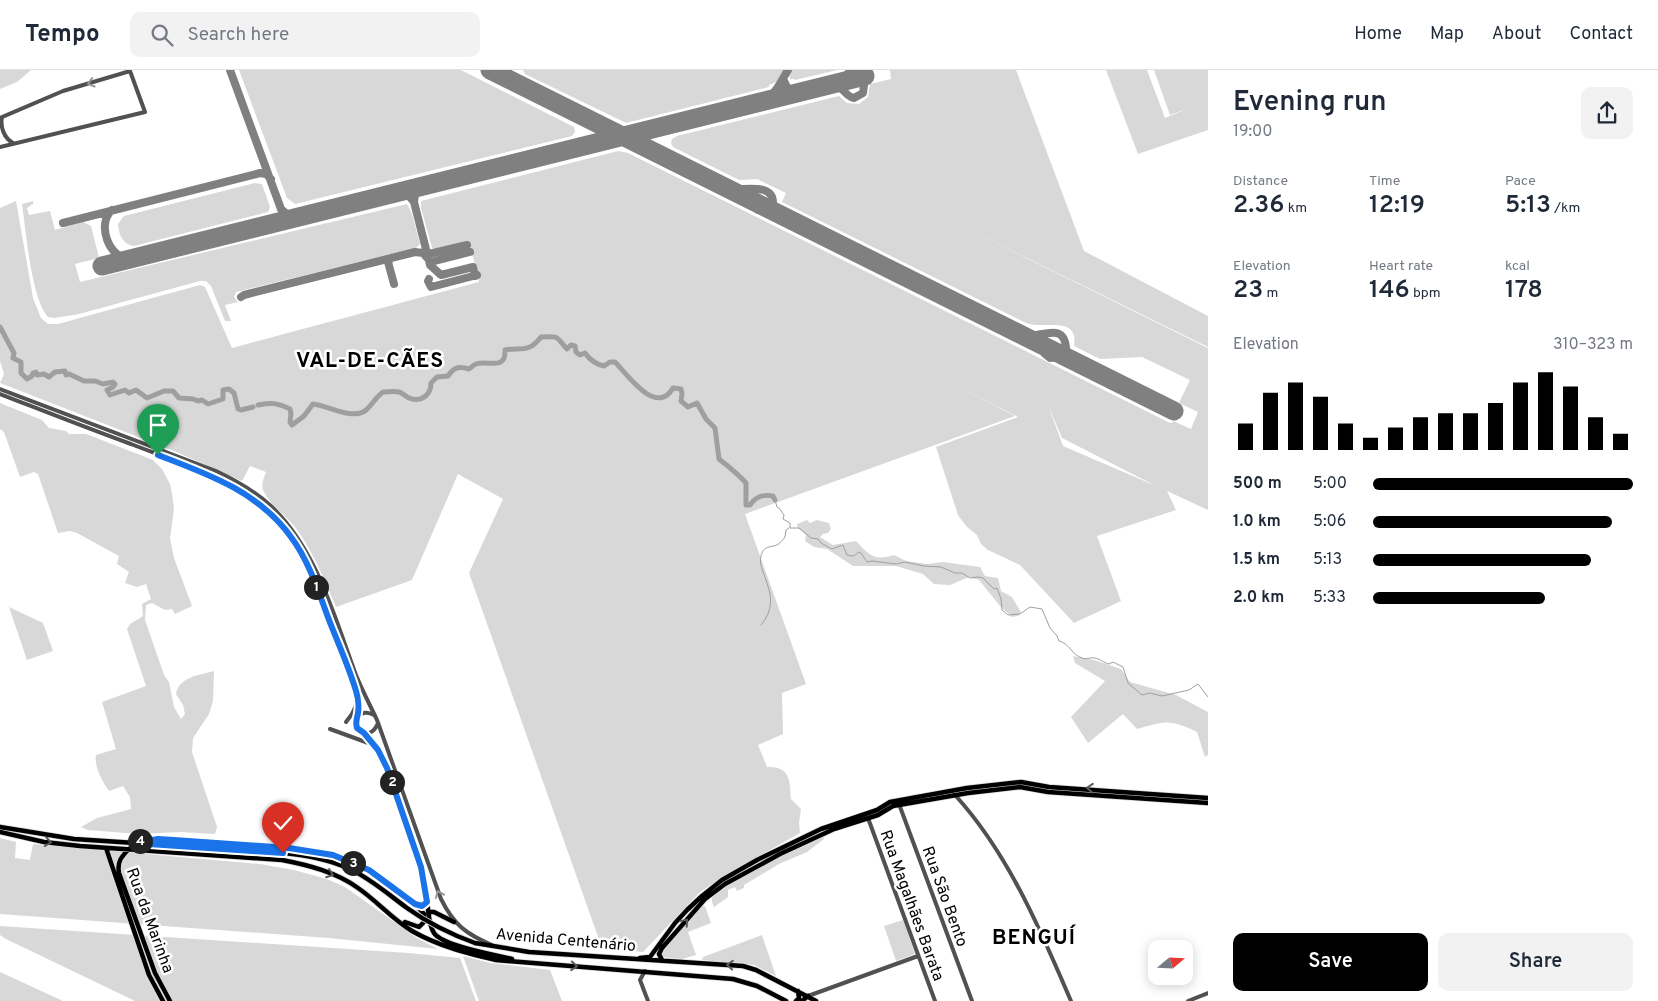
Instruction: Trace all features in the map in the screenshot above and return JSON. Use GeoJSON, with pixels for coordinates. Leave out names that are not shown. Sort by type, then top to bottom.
{"type":"FeatureCollection","features":[{"type":"Feature","properties":{"kind":"main road"},"geometry":{"type":"LineString","coordinates":[[662,960],[659,954],[662,948],[705,899],[725,884],[780,854],[834,829],[882,813],[898,802],[950,790],[1021,782],[1049,787],[1208,798]]}},
{"type":"Feature","properties":{"kind":"main road"},"geometry":{"type":"LineString","coordinates":[[640,958],[650,957],[687,910],[722,880],[762,857],[821,829],[877,810],[890,802],[1020,786],[1048,792],[1208,803]]}},
{"type":"Feature","properties":{"kind":"main road"},"geometry":{"type":"LineString","coordinates":[[950,790],[954,795]]}},
{"type":"Feature","properties":{"kind":"main road","name":"Avenida Centenário"},"geometry":{"type":"LineString","coordinates":[[0,827],[60,838],[283,853],[328,860],[351,869],[372,881],[423,919],[475,943],[530,952],[640,958],[751,968],[815,1001]]}},
{"type":"Feature","properties":{"kind":"main road","name":"Avenida Centenário"},"geometry":{"type":"LineString","coordinates":[[0,832],[44,842],[282,860],[300,864],[349,882],[411,930],[448,947],[496,960],[733,979],[757,986],[786,1001]]}},
{"type":"Feature","properties":{"kind":"main road"},"geometry":{"type":"LineString","coordinates":[[134,843],[158,839],[289,848],[333,855],[369,870],[415,904],[425,916],[424,922],[419,927],[409,925],[391,915]]}},
{"type":"Feature","properties":{"kind":"main road","name":"Rua da Marinha"},"geometry":{"type":"LineString","coordinates":[[106,848],[149,975],[164,1001]]}},
{"type":"Feature","properties":{"kind":"main road","name":"Rua da Marinha"},"geometry":{"type":"LineString","coordinates":[[129,849],[120,858],[118,865],[119,873],[155,973],[170,1001]]}},
{"type":"Feature","properties":{"kind":"main road"},"geometry":{"type":"LineString","coordinates":[[415,904],[422,906],[427,902]]}},
{"type":"Feature","properties":{"kind":"main road"},"geometry":{"type":"LineString","coordinates":[[427,902],[428,912],[434,912],[454,922]]}},
{"type":"Feature","properties":{"kind":"main road","name":"Avenida Centenário"},"geometry":{"type":"LineString","coordinates":[[428,912],[434,933],[444,941],[473,950],[526,962]]}},
{"type":"Feature","properties":{"kind":"main road"},"geometry":{"type":"LineString","coordinates":[[796,1001],[799,998],[798,991]]}},
{"type":"Feature","properties":{"kind":"main road"},"geometry":{"type":"LineString","coordinates":[[802,1001],[808,996]]}},
{"type":"Feature","properties":{"kind":"street"},"geometry":{"type":"LineString","coordinates":[[0,147],[145,112],[130,71],[63,92],[1,118],[1,125],[7,139],[14,143]]}},
{"type":"Feature","properties":{"kind":"street"},"geometry":{"type":"LineString","coordinates":[[0,389],[216,471],[246,487],[270,505],[293,530],[306,551],[333,612],[364,695],[377,723],[440,899],[454,922],[474,936],[499,948]]}},
{"type":"Feature","properties":{"kind":"street"},"geometry":{"type":"LineString","coordinates":[[0,394],[230,484],[257,502],[282,525],[300,551],[327,614],[356,691],[358,701],[356,725],[358,730],[364,733],[381,754],[387,768],[421,867],[427,902]]}},
{"type":"Feature","properties":{"kind":"street"},"geometry":{"type":"LineString","coordinates":[[346,722],[358,701]]}},
{"type":"Feature","properties":{"kind":"street"},"geometry":{"type":"LineString","coordinates":[[358,715],[366,712],[374,715]]}},
{"type":"Feature","properties":{"kind":"street"},"geometry":{"type":"LineString","coordinates":[[364,733],[372,732],[376,728],[377,723]]}},
{"type":"Feature","properties":{"kind":"street"},"geometry":{"type":"LineString","coordinates":[[330,729],[373,744]]}},
{"type":"Feature","properties":{"kind":"street"},"geometry":{"type":"LineString","coordinates":[[954,795],[973,816],[1007,868],[1071,1001]]}},
{"type":"Feature","properties":{"kind":"street","name":"Rua São Bento"},"geometry":{"type":"LineString","coordinates":[[898,802],[972,1001]]}},
{"type":"Feature","properties":{"kind":"street"},"geometry":{"type":"LineString","coordinates":[[400,805],[403,806],[405,812],[409,810]]}},
{"type":"Feature","properties":{"kind":"street","name":"Rua Magalhães Barata"},"geometry":{"type":"LineString","coordinates":[[868,818],[935,1001]]}},
{"type":"Feature","properties":{"kind":"street"},"geometry":{"type":"LineString","coordinates":[[808,996],[918,956]]}},
{"type":"Feature","properties":{"kind":"street"},"geometry":{"type":"LineString","coordinates":[[645,971],[640,980],[648,1001]]}},
{"type":"Feature","properties":{"kind":"street"},"geometry":{"type":"LineString","coordinates":[[815,1001],[817,993]]}},
{"type":"Feature","properties":{"kind":"street"},"geometry":{"type":"LineString","coordinates":[[1188,1001],[1208,993]]}},
{"type":"Feature","properties":{"kind":"shaded area"},"geometry":{"type":"Polygon","coordinates":[[[0,70],[30,71],[17,82],[0,89],[0,70]]]}},
{"type":"Feature","properties":{"kind":"shaded area"},"geometry":{"type":"Polygon","coordinates":[[[239,70],[461,70],[574,127],[575,132],[572,136],[295,204],[287,198],[239,70]]]}},
{"type":"Feature","properties":{"kind":"shaded area"},"geometry":{"type":"Polygon","coordinates":[[[523,70],[786,70],[779,81],[769,85],[769,87],[626,123],[525,74],[523,70]]]}},
{"type":"Feature","properties":{"kind":"shaded area"},"geometry":{"type":"Polygon","coordinates":[[[791,70],[837,70],[795,80],[790,79],[791,70]]]}},
{"type":"Feature","properties":{"kind":"shaded area"},"geometry":{"type":"Polygon","coordinates":[[[890,70],[1016,70],[1084,251],[1208,316],[1208,347],[917,204],[1208,348],[1208,510],[1167,491],[1176,510],[1097,536],[1121,601],[1074,623],[1020,565],[988,550],[958,515],[936,447],[1018,417],[951,383],[1015,416],[745,514],[806,684],[782,693],[783,734],[758,745],[767,767],[780,769],[789,780],[791,799],[801,809],[800,833],[724,876],[700,892],[643,952],[602,948],[469,573],[503,499],[458,474],[412,580],[336,607],[304,540],[294,526],[266,496],[263,490],[263,483],[266,472],[250,466],[242,481],[174,451],[0,383],[4,374],[0,361],[0,208],[16,201],[33,298],[41,318],[48,324],[58,324],[200,285],[205,287],[232,348],[479,282],[470,243],[440,250],[432,248],[421,208],[421,201],[618,151],[628,153],[1168,422],[1172,423],[1173,421],[1191,429],[1198,412],[1179,403],[1190,380],[1142,357],[1100,359],[1074,346],[1074,336],[1071,330],[1058,325],[1033,325],[1026,323],[782,202],[786,193],[757,179],[739,180],[673,147],[671,143],[672,139],[677,136],[839,96],[847,103],[859,104],[868,97],[870,84],[891,79],[890,70]],[[1048,405],[1063,446],[1156,486],[1062,438],[1048,405]]]}},
{"type":"Feature","properties":{"kind":"shaded area"},"geometry":{"type":"Polygon","coordinates":[[[1106,70],[1147,70],[1165,118],[1189,108],[1170,115],[1154,70],[1208,70],[1208,130],[1138,154],[1106,70]]]}},
{"type":"Feature","properties":{"kind":"shaded area"},"geometry":{"type":"Polygon","coordinates":[[[255,183],[262,184],[270,207],[268,212],[134,246],[124,241],[120,235],[118,224],[124,216],[255,183]]]}},
{"type":"Feature","properties":{"kind":"shaded area"},"geometry":{"type":"Polygon","coordinates":[[[33,201],[33,204],[27,208],[29,215],[50,211],[55,230],[83,222],[91,226],[99,258],[75,264],[80,282],[407,204],[412,214],[420,244],[416,248],[236,292],[234,297],[238,302],[225,305],[231,321],[225,321],[211,286],[206,281],[200,281],[79,314],[54,318],[48,317],[42,308],[33,280],[22,204],[33,201]]]}},
{"type":"Feature","properties":{"kind":"shaded area"},"geometry":{"type":"Polygon","coordinates":[[[0,403],[42,420],[49,428],[66,431],[69,434],[86,434],[153,460],[162,469],[170,484],[174,509],[170,538],[174,558],[192,606],[175,614],[172,609],[165,610],[152,603],[146,605],[145,620],[164,675],[169,682],[174,707],[181,719],[185,714],[183,705],[176,694],[178,688],[185,680],[214,671],[213,701],[209,714],[193,738],[192,752],[217,827],[215,834],[180,832],[138,834],[88,830],[81,827],[97,818],[131,809],[130,797],[123,786],[109,791],[106,787],[97,769],[96,755],[116,749],[102,702],[146,686],[127,629],[130,624],[143,616],[142,604],[151,599],[146,584],[137,587],[125,583],[129,572],[117,564],[119,556],[77,533],[70,531],[58,533],[38,474],[34,472],[20,477],[4,432],[0,429],[0,403]]]}},
{"type":"Feature","properties":{"kind":"shaded area"},"geometry":{"type":"Polygon","coordinates":[[[807,520],[810,523],[817,520],[829,523],[831,529],[820,537],[833,545],[856,541],[873,556],[887,557],[894,555],[906,561],[927,564],[943,562],[980,567],[985,576],[998,578],[1001,591],[1012,597],[1021,612],[1018,616],[1012,617],[1000,606],[979,580],[969,577],[950,585],[934,584],[923,574],[896,566],[853,566],[827,549],[814,547],[805,541],[806,535],[798,528],[797,524],[807,520]]]}},
{"type":"Feature","properties":{"kind":"shaded area"},"geometry":{"type":"Polygon","coordinates":[[[9,607],[43,623],[53,651],[27,660],[9,607]]]}},
{"type":"Feature","properties":{"kind":"shaded area"},"geometry":{"type":"Polygon","coordinates":[[[1073,656],[1094,660],[1121,669],[1130,682],[1176,695],[1208,712],[1208,755],[1205,757],[1197,732],[1173,723],[1155,724],[1137,729],[1123,714],[1088,743],[1071,717],[1105,681],[1075,663],[1073,656]]]}},
{"type":"Feature","properties":{"kind":"shaded area"},"geometry":{"type":"Polygon","coordinates":[[[822,833],[824,839],[807,852],[779,864],[744,885],[744,888],[737,891],[735,887],[728,890],[728,897],[714,907],[712,897],[718,889],[822,833]]]}},
{"type":"Feature","properties":{"kind":"shaded area"},"geometry":{"type":"Polygon","coordinates":[[[0,838],[16,842],[15,858],[30,860],[33,844],[260,864],[294,870],[327,879],[345,887],[417,938],[438,949],[329,938],[0,914],[0,838]]]}},
{"type":"Feature","properties":{"kind":"shaded area"},"geometry":{"type":"Polygon","coordinates":[[[700,906],[705,906],[711,923],[688,932],[696,955],[682,959],[662,957],[660,951],[700,906]]]}},
{"type":"Feature","properties":{"kind":"shaded area"},"geometry":{"type":"Polygon","coordinates":[[[903,920],[915,954],[896,961],[884,926],[903,920]]]}},
{"type":"Feature","properties":{"kind":"shaded area"},"geometry":{"type":"Polygon","coordinates":[[[0,926],[460,958],[476,1001],[135,1001],[6,939],[0,935],[0,926]]]}},
{"type":"Feature","properties":{"kind":"shaded area"},"geometry":{"type":"Polygon","coordinates":[[[762,935],[776,976],[754,965],[702,960],[703,957],[762,935]]]}},
{"type":"Feature","properties":{"kind":"shaded area"},"geometry":{"type":"Polygon","coordinates":[[[463,956],[490,963],[550,970],[562,1001],[479,1001],[463,956]]]}},
{"type":"Feature","properties":{"kind":"shaded area"},"geometry":{"type":"Polygon","coordinates":[[[0,972],[63,1001],[0,1001],[0,972]]]}},
{"type":"Feature","properties":{"kind":"waterway"},"geometry":{"type":"LineString","coordinates":[[0,327],[14,353],[13,358],[21,362],[21,373],[27,379],[36,372],[37,375],[44,374],[49,377],[55,372],[65,371],[66,375],[69,374],[84,381],[95,381],[103,384],[113,382],[115,384],[113,387],[107,390],[110,395],[125,390],[129,393],[136,390],[147,398],[164,391],[173,391],[179,398],[202,400],[208,404],[223,399],[223,390],[229,389],[234,393],[238,409],[253,407]]}},
{"type":"Feature","properties":{"kind":"waterway"},"geometry":{"type":"LineString","coordinates":[[258,405],[274,404],[290,409],[290,422],[292,425],[304,416],[313,404],[340,412],[361,413],[383,392],[399,392],[409,398],[421,399],[427,394],[431,383],[437,377],[448,376],[457,368],[469,369],[476,364],[499,363],[505,356],[505,350],[528,348],[541,337],[555,337],[567,349],[571,345],[575,346],[576,352],[580,355],[585,353],[598,364],[604,366],[610,362],[615,362],[634,383],[650,396],[658,398],[666,396],[673,388],[681,389],[681,401],[688,407],[697,403],[706,419],[715,428],[719,459],[746,483],[746,505],[750,505],[757,498],[766,495],[773,496],[775,500]]}},
{"type":"Feature","properties":{"kind":"waterway"},"geometry":{"type":"LineString","coordinates":[[775,500],[777,507],[784,515],[783,519],[790,523],[790,528],[799,528],[811,538],[818,539],[821,543],[832,549],[843,545],[847,555],[854,556],[859,552],[867,562],[896,564],[905,562],[941,567],[955,573],[962,573],[970,578],[983,578],[994,589],[997,588],[1002,610],[1008,615],[1020,614],[1030,607],[1042,609],[1050,628],[1059,641],[1082,658],[1096,658],[1109,664],[1113,662],[1123,667],[1128,683],[1142,695],[1150,693],[1162,696],[1189,690],[1198,684],[1208,697]]}},
{"type":"Feature","properties":{"kind":"waterway"},"geometry":{"type":"LineString","coordinates":[[761,625],[768,614],[771,603],[770,593],[761,566],[763,551],[767,547],[777,545],[785,537],[786,530],[789,528]]}},
{"type":"Feature","properties":{"kind":"taxiway"},"geometry":{"type":"LineString","coordinates":[[230,70],[281,209],[288,215],[296,218]]}},
{"type":"Feature","properties":{"kind":"taxiway"},"geometry":{"type":"LineString","coordinates":[[503,77],[507,70]]}},
{"type":"Feature","properties":{"kind":"taxiway"},"geometry":{"type":"LineString","coordinates":[[747,105],[764,100],[773,94],[788,70]]}},
{"type":"Feature","properties":{"kind":"taxiway"},"geometry":{"type":"LineString","coordinates":[[783,79],[787,87],[794,93],[838,81],[851,70]]}},
{"type":"Feature","properties":{"kind":"taxiway"},"geometry":{"type":"LineString","coordinates":[[832,84],[839,86],[854,98],[863,93],[864,85]]}},
{"type":"Feature","properties":{"kind":"taxiway"},"geometry":{"type":"LineString","coordinates":[[63,223],[260,173],[266,174],[271,179]]}},
{"type":"Feature","properties":{"kind":"taxiway"},"geometry":{"type":"LineString","coordinates":[[710,179],[730,189],[764,190],[772,197],[773,204],[766,211],[758,210],[748,199],[721,186]]}},
{"type":"Feature","properties":{"kind":"taxiway"},"geometry":{"type":"LineString","coordinates":[[414,202],[415,194],[421,187]]}},
{"type":"Feature","properties":{"kind":"taxiway"},"geometry":{"type":"LineString","coordinates":[[399,193],[408,195],[414,202],[430,265],[441,275],[473,267],[475,276]]}},
{"type":"Feature","properties":{"kind":"taxiway"},"geometry":{"type":"LineString","coordinates":[[112,210],[107,216],[105,224],[107,240],[116,253],[130,259]]}},
{"type":"Feature","properties":{"kind":"taxiway"},"geometry":{"type":"LineString","coordinates":[[426,251],[429,254],[467,245]]}},
{"type":"Feature","properties":{"kind":"taxiway"},"geometry":{"type":"LineString","coordinates":[[241,297],[415,252],[423,253],[431,262],[470,252]]}},
{"type":"Feature","properties":{"kind":"taxiway"},"geometry":{"type":"LineString","coordinates":[[391,258],[388,262],[394,284]]}},
{"type":"Feature","properties":{"kind":"taxiway"},"geometry":{"type":"LineString","coordinates":[[429,279],[431,287],[477,275]]}},
{"type":"Feature","properties":{"kind":"taxiway"},"geometry":{"type":"LineString","coordinates":[[1000,324],[1026,336],[1057,333],[1061,335],[1066,348],[1059,357],[1050,358],[1038,343],[1018,333]]}},
{"type":"Feature","properties":{"kind":"runway"},"geometry":{"type":"LineString","coordinates":[[490,70],[1174,411]]}},
{"type":"Feature","properties":{"kind":"runway"},"geometry":{"type":"LineString","coordinates":[[102,266],[865,76]]}},
{"type":"Feature","properties":{"kind":"district","name":"VAL-DE-CÃES"},"geometry":{"type":"Point","coordinates":[370,360]}},
{"type":"Feature","properties":{"kind":"district","name":"BENGUÍ"},"geometry":{"type":"Point","coordinates":[1034,937]}},
{"type":"Feature","properties":{"kind":"route"},"geometry":{"type":"LineString","coordinates":[[158,455],[230,484],[244,493],[282,525],[300,551],[314,581],[356,691],[358,715],[355,722],[357,728],[360,732],[364,733],[381,754],[409,829],[424,880],[426,905],[415,904],[369,870],[348,860],[319,852],[289,848],[158,839],[134,843],[283,853]]}}]}
